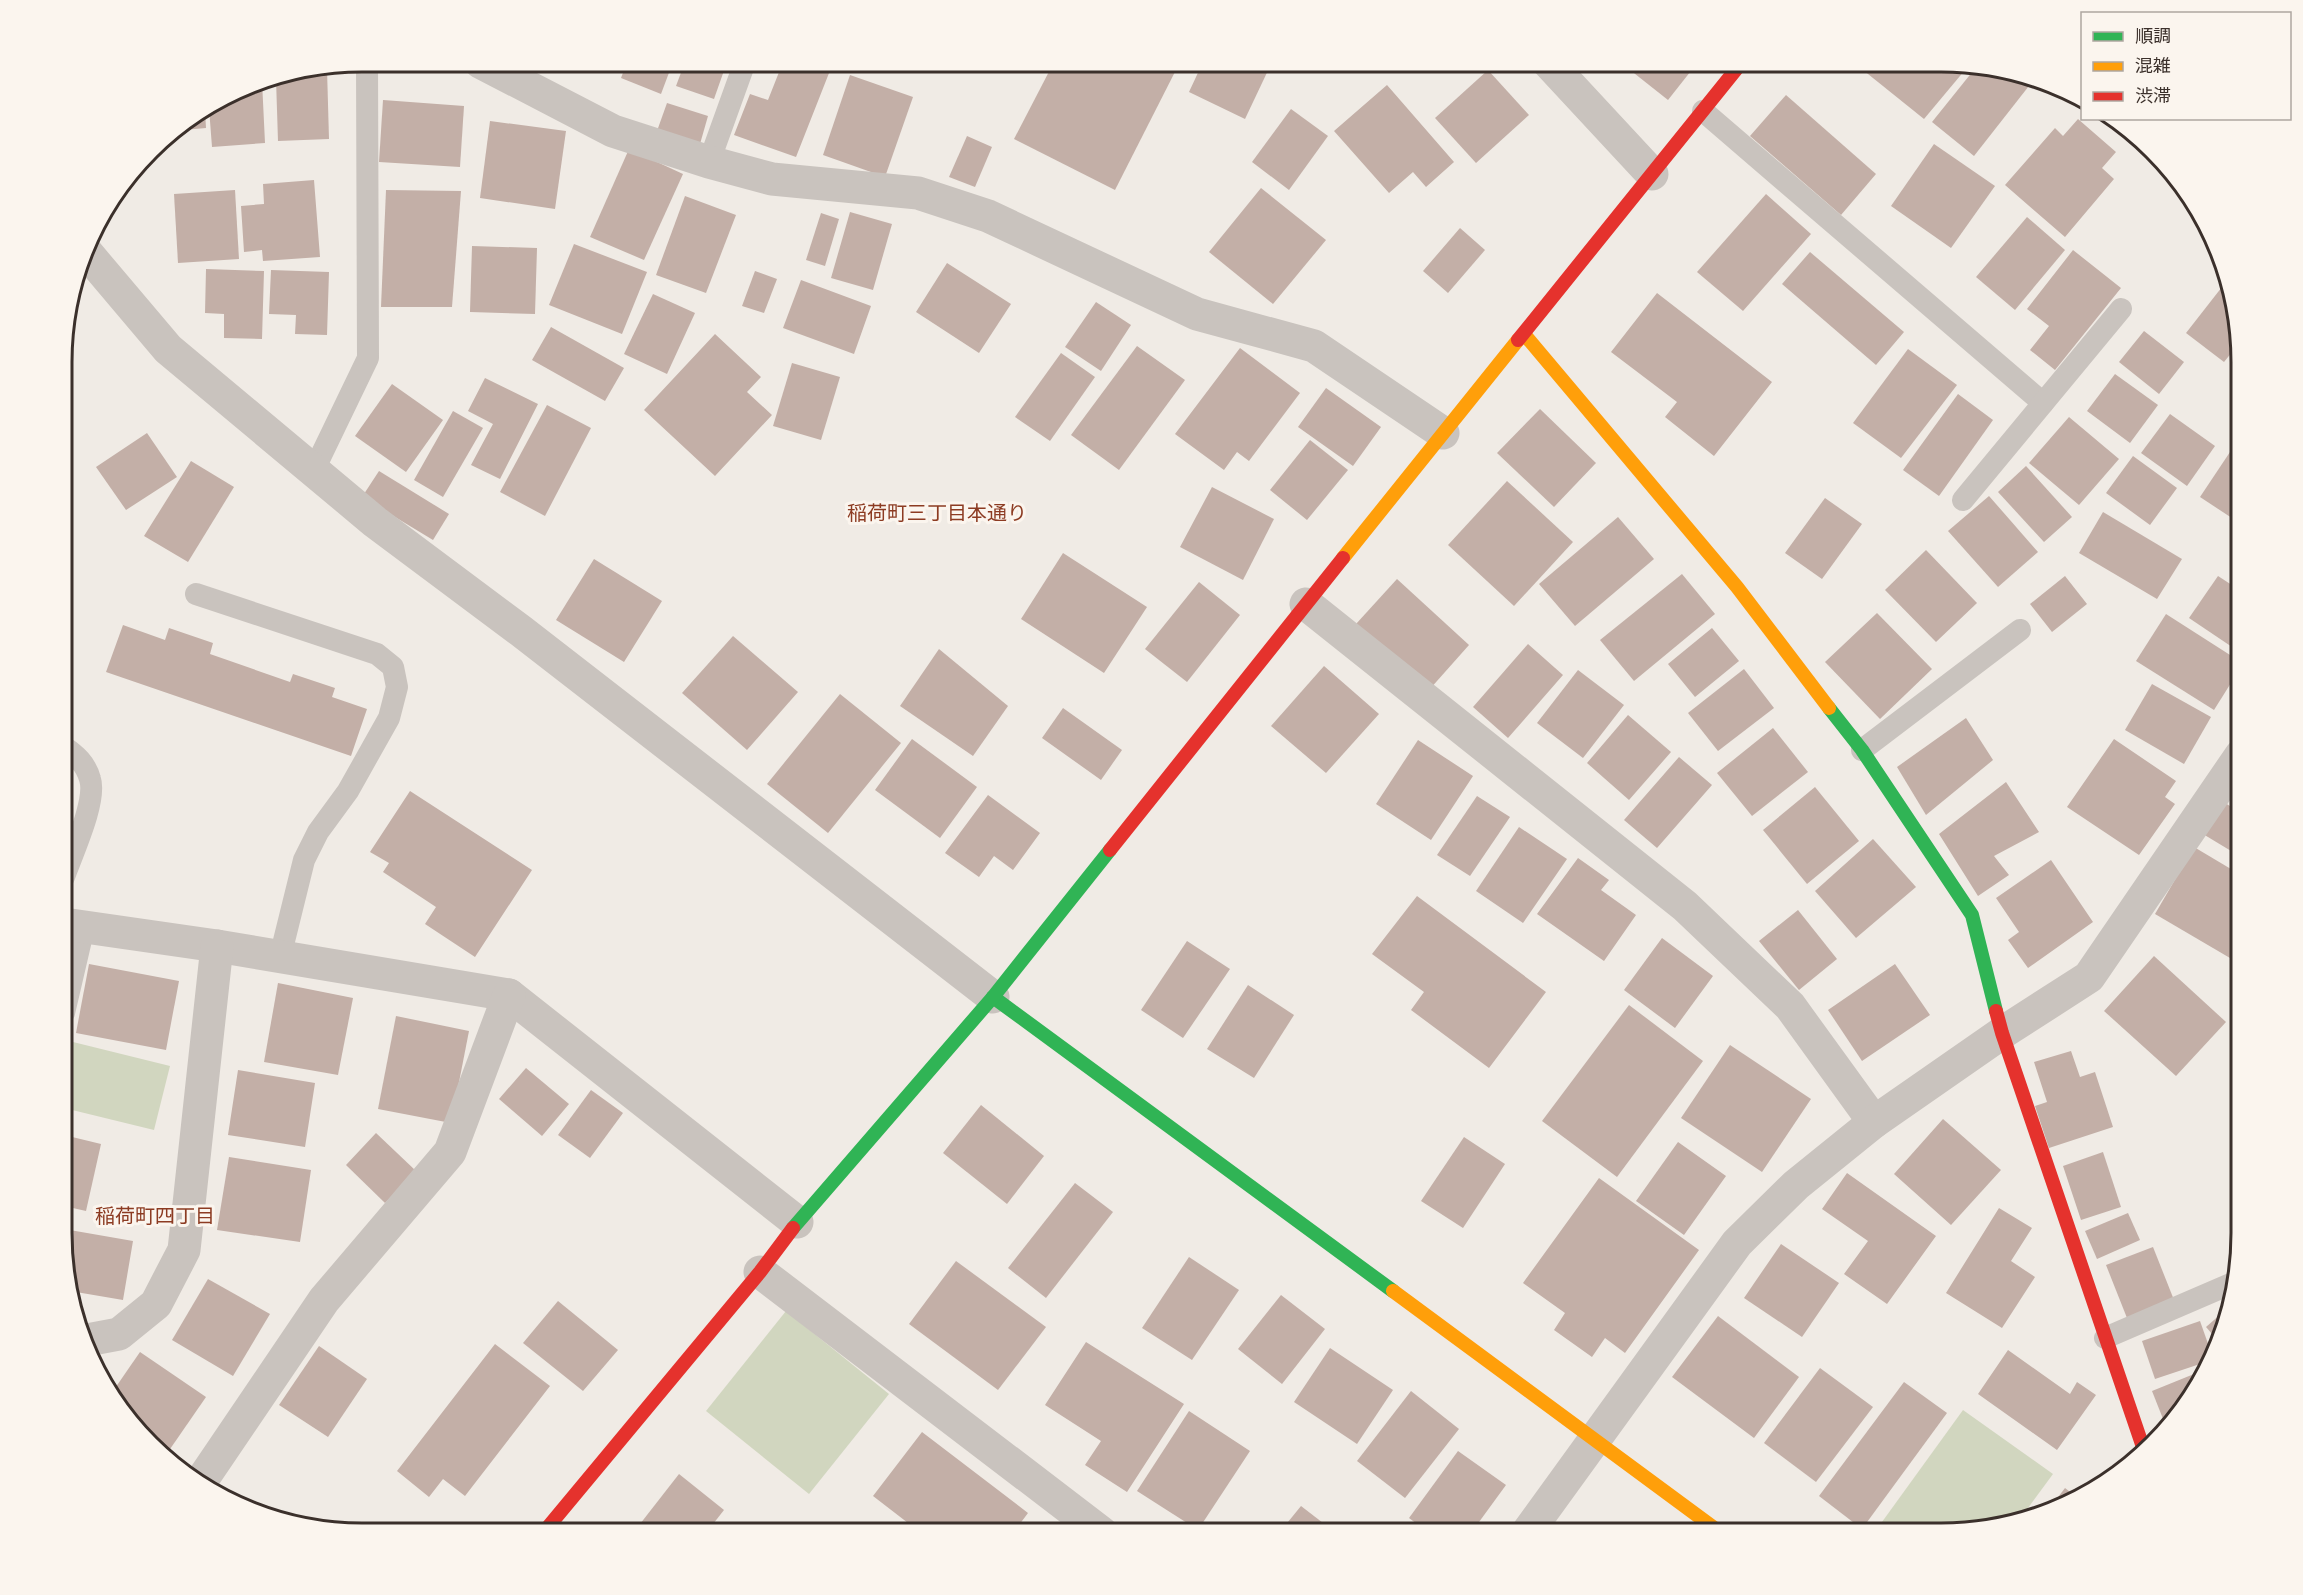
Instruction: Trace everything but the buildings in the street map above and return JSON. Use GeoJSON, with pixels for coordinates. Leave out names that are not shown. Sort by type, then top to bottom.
{"type":"FeatureCollection","features":[{"type":"Feature","properties":{"kind":"street"},"geometry":{"type":"LineString","coordinates":[[500,72],[613,131],[709,162],[772,179],[918,193],[988,216],[1197,314],[1314,346],[1443,434]]}},
{"type":"Feature","properties":{"kind":"street"},"geometry":{"type":"LineString","coordinates":[[1557,72],[1652,174]]}},
{"type":"Feature","properties":{"kind":"street"},"geometry":{"type":"LineString","coordinates":[[551,1523],[760,1272],[797,1222],[993,997],[1734,72]]}},
{"type":"Feature","properties":{"kind":"street"},"geometry":{"type":"LineString","coordinates":[[91,258],[168,349],[375,522],[521,631],[993,997],[1707,1523]]}},
{"type":"Feature","properties":{"kind":"street"},"geometry":{"type":"LineString","coordinates":[[1524,334],[1737,587],[1862,750],[1972,915],[2001,1033],[2141,1442]]}},
{"type":"Feature","properties":{"kind":"street"},"geometry":{"type":"LineString","coordinates":[[1306,604],[1685,906],[1790,1006],[1874,1122]]}},
{"type":"Feature","properties":{"kind":"street"},"geometry":{"type":"LineString","coordinates":[[1534,1523],[1737,1243],[1796,1185],[1874,1122],[2001,1033],[2089,977],[2231,770]]}},
{"type":"Feature","properties":{"kind":"street"},"geometry":{"type":"LineString","coordinates":[[74,925],[217,946],[509,995],[797,1222]]}},
{"type":"Feature","properties":{"kind":"street"},"geometry":{"type":"LineString","coordinates":[[92,1339],[119,1334],[156,1304],[184,1250],[217,946]]}},
{"type":"Feature","properties":{"kind":"street"},"geometry":{"type":"LineString","coordinates":[[205,1476],[324,1300],[450,1152],[509,995]]}},
{"type":"Feature","properties":{"kind":"street"},"geometry":{"type":"LineString","coordinates":[[760,1272],[1089,1523]]}},
{"type":"Feature","properties":{"kind":"lane"},"geometry":{"type":"LineString","coordinates":[[314,470],[368,358],[367,72]]}},
{"type":"Feature","properties":{"kind":"lane"},"geometry":{"type":"LineString","coordinates":[[709,162],[741,72]]}},
{"type":"Feature","properties":{"kind":"lane"},"geometry":{"type":"LineString","coordinates":[[1703,111],[2043,403]]}},
{"type":"Feature","properties":{"kind":"lane"},"geometry":{"type":"LineString","coordinates":[[1963,500],[2121,309]]}},
{"type":"Feature","properties":{"kind":"lane"},"geometry":{"type":"LineString","coordinates":[[196,594],[377,654],[393,667],[397,687],[389,718],[348,791],[318,832],[304,860],[280,957]]}},
{"type":"Feature","properties":{"kind":"lane"},"geometry":{"type":"LineString","coordinates":[[1862,750],[2020,630]]}},
{"type":"Feature","properties":{"kind":"lane"},"geometry":{"type":"LineString","coordinates":[[72,752],[78,756],[91,780],[89,806],[72,854]]}},
{"type":"Feature","properties":{"kind":"lane"},"geometry":{"type":"LineString","coordinates":[[72,943],[74,925]]}},
{"type":"Feature","properties":{"kind":"lane"},"geometry":{"type":"LineString","coordinates":[[2105,1338],[2226,1285]]}},
{"type":"Feature","properties":{"kind":"green space"},"geometry":{"type":"Polygon","coordinates":[[[73,1042],[170,1066],[154,1130],[72,1110],[73,1042]]]}},
{"type":"Feature","properties":{"kind":"green space"},"geometry":{"type":"Polygon","coordinates":[[[786,1311],[889,1394],[809,1494],[706,1411],[786,1311]]]}},
{"type":"Feature","properties":{"kind":"green space"},"geometry":{"type":"Polygon","coordinates":[[[1963,1410],[2053,1474],[2026,1510],[1979,1521],[1881,1523],[1963,1410]]]}},
{"type":"Feature","properties":{"kind":"traffic: fast"},"geometry":{"type":"LineString","coordinates":[[1829,708],[1862,750],[1972,915],[1996,1011]]}},
{"type":"Feature","properties":{"kind":"traffic: fast"},"geometry":{"type":"LineString","coordinates":[[793,1228],[993,997],[1110,850]]}},
{"type":"Feature","properties":{"kind":"traffic: fast"},"geometry":{"type":"LineString","coordinates":[[993,997],[1393,1291]]}},
{"type":"Feature","properties":{"kind":"traffic: slow"},"geometry":{"type":"LineString","coordinates":[[1524,334],[1737,587],[1829,708]]}},
{"type":"Feature","properties":{"kind":"traffic: slow"},"geometry":{"type":"LineString","coordinates":[[1343,558],[1518,340]]}},
{"type":"Feature","properties":{"kind":"traffic: slow"},"geometry":{"type":"LineString","coordinates":[[1393,1291],[1707,1523]]}},
{"type":"Feature","properties":{"kind":"traffic: jam"},"geometry":{"type":"LineString","coordinates":[[1518,340],[1734,72]]}},
{"type":"Feature","properties":{"kind":"traffic: jam"},"geometry":{"type":"LineString","coordinates":[[1110,850],[1343,558]]}},
{"type":"Feature","properties":{"kind":"traffic: jam"},"geometry":{"type":"LineString","coordinates":[[1996,1011],[2141,1442]]}},
{"type":"Feature","properties":{"kind":"traffic: jam"},"geometry":{"type":"LineString","coordinates":[[551,1523],[760,1272],[793,1228]]}},
{"type":"Feature","properties":{"kind":"district","name":"稲荷町三丁目本通り"},"geometry":{"type":"Point","coordinates":[937,513]}},
{"type":"Feature","properties":{"kind":"district","name":"稲荷町四丁目"},"geometry":{"type":"Point","coordinates":[155,1216]}}]}
